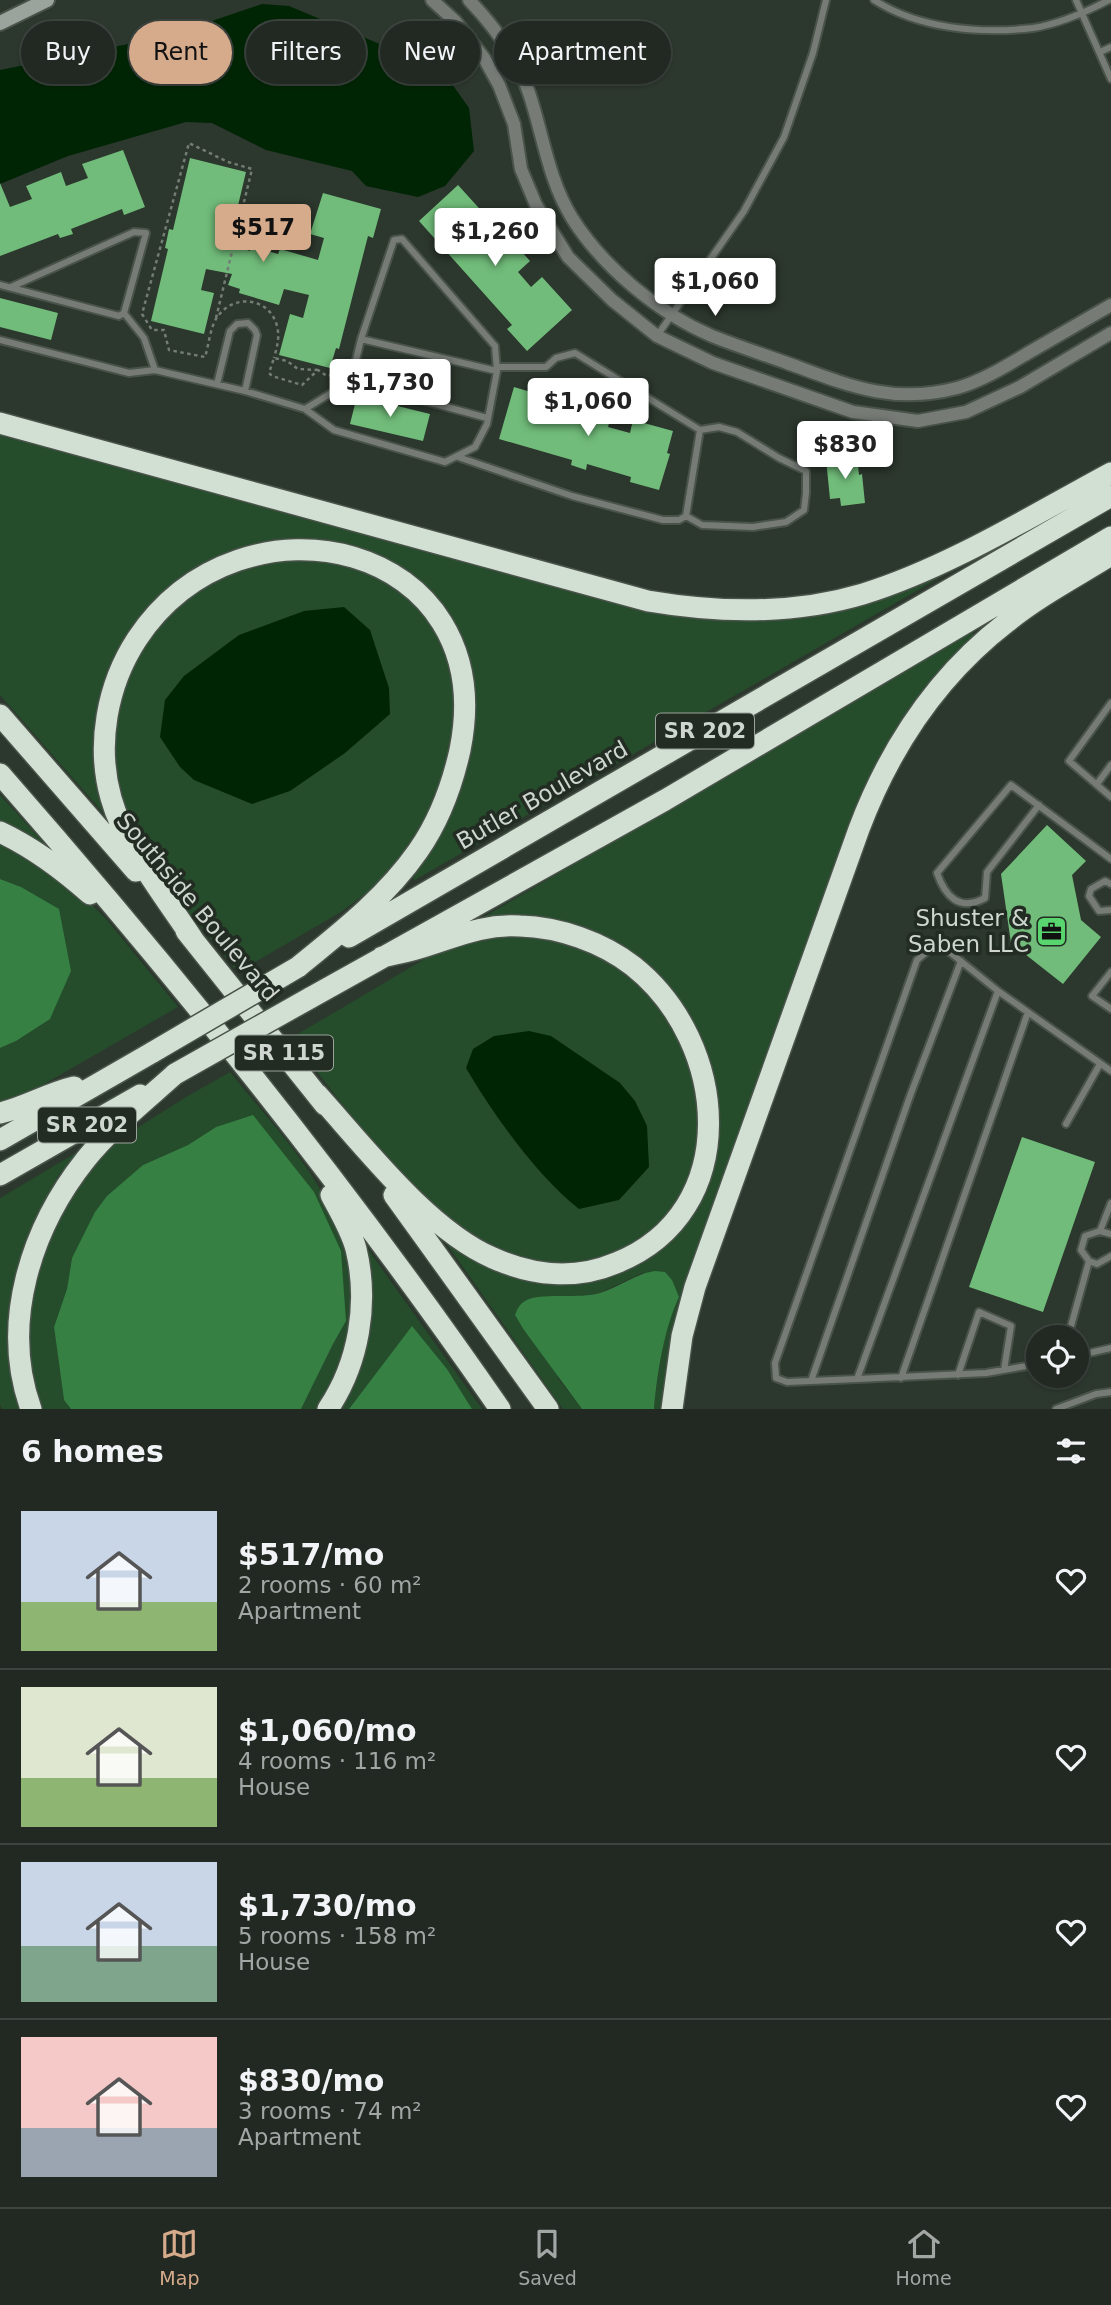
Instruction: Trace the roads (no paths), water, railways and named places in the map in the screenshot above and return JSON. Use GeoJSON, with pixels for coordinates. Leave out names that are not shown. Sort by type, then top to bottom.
{"type":"FeatureCollection","features":[{"type":"Feature","properties":{"kind":"highway"},"geometry":{"type":"LineString","coordinates":[[0,423],[648,600],[724,610],[809,605],[888,585],[942,563],[1111,473]]}},
{"type":"Feature","properties":{"kind":"highway","name":"Butler Boulevard"},"geometry":{"type":"LineString","coordinates":[[0,1140],[1111,496]]}},
{"type":"Feature","properties":{"kind":"highway","name":"SR 202"},"geometry":{"type":"LineString","coordinates":[[0,1175],[382,957],[665,800],[1111,537]]}},
{"type":"Feature","properties":{"kind":"highway"},"geometry":{"type":"LineString","coordinates":[[194,941],[136,852],[118,819],[112,800],[104,747],[107,714],[116,680],[132,648],[153,618],[180,591],[214,570],[269,551],[311,550],[350,556],[370,562],[403,580],[424,598],[440,619],[449,635],[462,672],[465,715],[463,734],[448,791],[430,832],[419,849],[376,900],[299,967]]}},
{"type":"Feature","properties":{"kind":"highway"},"geometry":{"type":"LineString","coordinates":[[672,1409],[678,1356],[695,1287],[859,829],[886,767],[925,703],[948,675],[975,649],[1032,603],[1111,555]]}},
{"type":"Feature","properties":{"kind":"highway","name":"Southside Boulevard"},"geometry":{"type":"LineString","coordinates":[[0,715],[131,865],[317,1094],[437,1253],[548,1409]]}},
{"type":"Feature","properties":{"kind":"highway","name":"SR 115"},"geometry":{"type":"LineString","coordinates":[[0,774],[162,963],[285,1118],[428,1307],[500,1409]]}},
{"type":"Feature","properties":{"kind":"highway"},"geometry":{"type":"LineString","coordinates":[[0,832],[32,848],[69,876],[162,963]]}},
{"type":"Feature","properties":{"kind":"highway"},"geometry":{"type":"LineString","coordinates":[[317,1094],[402,1188],[440,1224],[477,1251],[529,1270],[563,1275],[595,1271],[624,1260],[651,1243],[674,1222],[690,1199],[707,1150],[707,1093],[698,1058],[683,1023],[646,977],[632,965],[581,938],[563,932],[523,926],[480,928],[382,957]]}},
{"type":"Feature","properties":{"kind":"highway"},"geometry":{"type":"LineString","coordinates":[[32,1409],[24,1390],[19,1363],[19,1317],[30,1265],[42,1230],[54,1206],[87,1157],[175,1074]]}},
{"type":"Feature","properties":{"kind":"highway"},"geometry":{"type":"LineString","coordinates":[[0,1113],[55,1092],[106,1078]]}},
{"type":"Feature","properties":{"kind":"highway"},"geometry":{"type":"LineString","coordinates":[[285,1118],[346,1224],[360,1270],[361,1314],[358,1335],[346,1376],[328,1409]]}},
{"type":"Feature","properties":{"kind":"street"},"geometry":{"type":"LineString","coordinates":[[0,23],[47,0]]}},
{"type":"Feature","properties":{"kind":"street"},"geometry":{"type":"LineString","coordinates":[[432,0],[455,21],[484,58],[499,85],[514,124],[521,169],[536,205],[568,257],[612,300],[657,336],[713,363],[853,412],[918,421],[966,412],[1020,387],[1111,333]]}},
{"type":"Feature","properties":{"kind":"street"},"geometry":{"type":"LineString","coordinates":[[469,0],[505,42],[529,91],[547,161],[571,216],[600,257],[671,314],[711,335],[853,387],[889,395],[925,394],[958,387],[993,373],[1111,305]]}},
{"type":"Feature","properties":{"kind":"lane"},"geometry":{"type":"LineString","coordinates":[[657,336],[744,211],[784,137],[813,53],[826,0]]}},
{"type":"Feature","properties":{"kind":"lane"},"geometry":{"type":"LineString","coordinates":[[874,0],[887,9],[936,26],[980,30],[1034,27],[1082,14],[1109,0]]}},
{"type":"Feature","properties":{"kind":"lane"},"geometry":{"type":"LineString","coordinates":[[1076,0],[1111,79]]}},
{"type":"Feature","properties":{"kind":"lane"},"geometry":{"type":"LineString","coordinates":[[1100,52],[1111,47]]}},
{"type":"Feature","properties":{"kind":"lane"},"geometry":{"type":"LineString","coordinates":[[0,285],[119,316],[124,313],[146,233],[134,232],[11,287]]}},
{"type":"Feature","properties":{"kind":"lane"},"geometry":{"type":"LineString","coordinates":[[0,341],[129,373],[155,370],[244,391],[305,409],[334,430],[444,462],[475,447],[487,424],[497,369],[495,346],[402,239],[394,240],[361,340],[351,381]]}},
{"type":"Feature","properties":{"kind":"lane"},"geometry":{"type":"LineString","coordinates":[[124,313],[144,338],[155,370]]}},
{"type":"Feature","properties":{"kind":"lane"},"geometry":{"type":"LineString","coordinates":[[217,384],[230,331],[237,324],[248,323],[257,335],[244,391]]}},
{"type":"Feature","properties":{"kind":"lane"},"geometry":{"type":"LineString","coordinates":[[361,340],[497,369],[545,367],[556,358],[575,353],[700,430],[719,427],[737,432],[806,471],[804,510],[786,522],[753,527],[702,525],[686,516]]}},
{"type":"Feature","properties":{"kind":"lane"},"geometry":{"type":"LineString","coordinates":[[305,409],[351,381],[488,418]]}},
{"type":"Feature","properties":{"kind":"lane"},"geometry":{"type":"LineString","coordinates":[[686,516],[700,430]]}},
{"type":"Feature","properties":{"kind":"lane"},"geometry":{"type":"LineString","coordinates":[[458,457],[572,496],[663,520],[679,520],[686,516]]}},
{"type":"Feature","properties":{"kind":"lane"},"geometry":{"type":"LineString","coordinates":[[1111,703],[1069,761],[1111,797]]}},
{"type":"Feature","properties":{"kind":"lane"},"geometry":{"type":"LineString","coordinates":[[1097,784],[1111,765]]}},
{"type":"Feature","properties":{"kind":"lane"},"geometry":{"type":"LineString","coordinates":[[1040,805],[987,872],[985,898],[974,904],[957,902],[942,888],[937,873],[1011,785],[1040,805],[1111,859]]}},
{"type":"Feature","properties":{"kind":"lane"},"geometry":{"type":"LineString","coordinates":[[1111,884],[1105,881],[1091,889],[1089,896],[1099,911],[1111,911]]}},
{"type":"Feature","properties":{"kind":"lane"},"geometry":{"type":"LineString","coordinates":[[1026,1366],[958,1375],[787,1382],[776,1378],[775,1363],[917,960],[930,949],[947,950],[998,991],[1111,1072]]}},
{"type":"Feature","properties":{"kind":"lane"},"geometry":{"type":"LineString","coordinates":[[811,1381],[910,1096],[961,961]]}},
{"type":"Feature","properties":{"kind":"lane"},"geometry":{"type":"LineString","coordinates":[[1111,972],[1092,996],[1111,1009]]}},
{"type":"Feature","properties":{"kind":"lane"},"geometry":{"type":"LineString","coordinates":[[857,1379],[998,991]]}},
{"type":"Feature","properties":{"kind":"lane"},"geometry":{"type":"LineString","coordinates":[[901,1378],[1028,1012]]}},
{"type":"Feature","properties":{"kind":"lane"},"geometry":{"type":"LineString","coordinates":[[1066,1124],[1100,1064]]}},
{"type":"Feature","properties":{"kind":"lane"},"geometry":{"type":"LineString","coordinates":[[1100,1231],[1111,1203]]}},
{"type":"Feature","properties":{"kind":"lane"},"geometry":{"type":"LineString","coordinates":[[1111,1234],[1100,1231],[1085,1236],[1081,1250],[1089,1261],[1097,1264],[1111,1256]]}},
{"type":"Feature","properties":{"kind":"lane"},"geometry":{"type":"LineString","coordinates":[[1071,1325],[1089,1261]]}},
{"type":"Feature","properties":{"kind":"lane"},"geometry":{"type":"LineString","coordinates":[[958,1375],[979,1312],[1011,1326],[1004,1370]]}},
{"type":"Feature","properties":{"kind":"lane"},"geometry":{"type":"LineString","coordinates":[[1089,1353],[1111,1348]]}},
{"type":"Feature","properties":{"kind":"lane"},"geometry":{"type":"LineString","coordinates":[[1056,1409],[1096,1394],[1111,1392]]}},
{"type":"Feature","properties":{"kind":"place","name":"Shuster & Saben LLC"},"geometry":{"type":"Point","coordinates":[1052,931]}}]}
